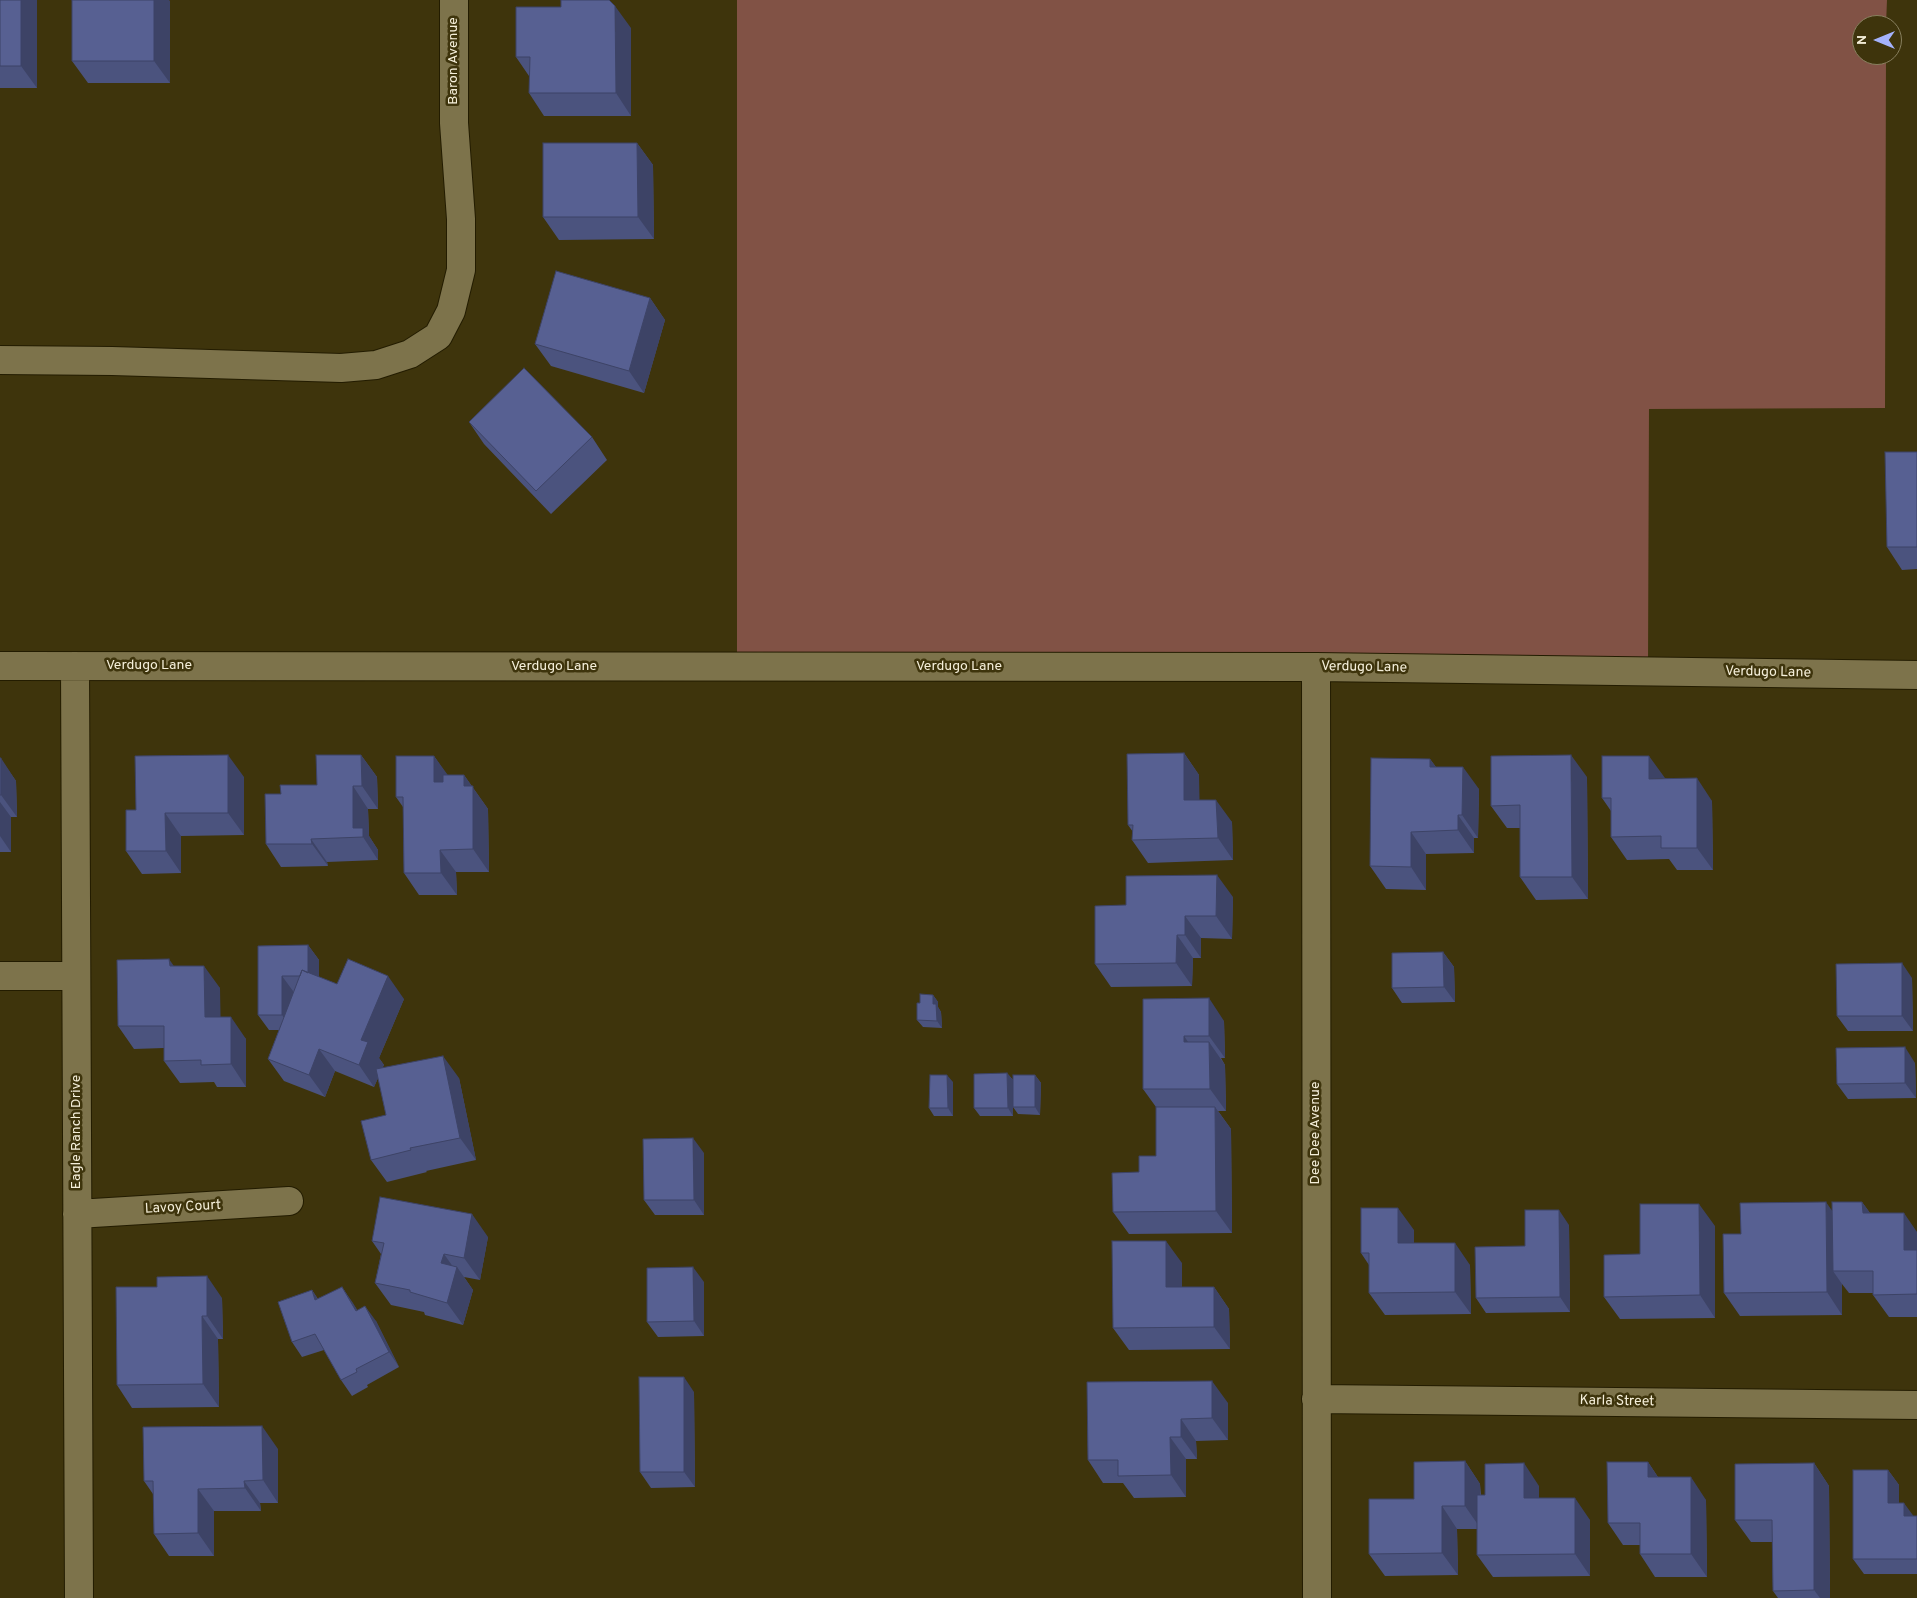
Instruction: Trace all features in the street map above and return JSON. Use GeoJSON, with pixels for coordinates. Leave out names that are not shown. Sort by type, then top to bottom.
{"type":"FeatureCollection","features":[{"type":"Feature","properties":{"kind":"street","name":"Baron Avenue"},"geometry":{"type":"LineString","coordinates":[[0,360],[112,361],[341,368],[376,365],[410,354],[438,336],[451,311],[461,270],[461,219],[454,122],[454,0]]}},
{"type":"Feature","properties":{"kind":"street","name":"Verdugo Lane"},"geometry":{"type":"LineString","coordinates":[[0,666],[1316,667],[1917,675]]}},
{"type":"Feature","properties":{"kind":"street","name":"Eagle Ranch Drive"},"geometry":{"type":"LineString","coordinates":[[75,666],[79,1598]]}},
{"type":"Feature","properties":{"kind":"street","name":"Dee Dee Avenue"},"geometry":{"type":"LineString","coordinates":[[1316,667],[1317,1598]]}},
{"type":"Feature","properties":{"kind":"street"},"geometry":{"type":"LineString","coordinates":[[0,976],[76,976]]}},
{"type":"Feature","properties":{"kind":"street","name":"Lavoy Court"},"geometry":{"type":"LineString","coordinates":[[77,1214],[289,1201]]}},
{"type":"Feature","properties":{"kind":"street","name":"Karla Street"},"geometry":{"type":"LineString","coordinates":[[1316,1400],[1917,1405]]}},
{"type":"Feature","properties":{"kind":"shaded area"},"geometry":{"type":"Polygon","coordinates":[[[737,0],[1887,0],[1886,15],[1852,15],[1852,65],[1886,65],[1885,408],[1649,409],[1648,665],[737,665],[737,0]]]}},
{"type":"Feature","properties":{"kind":"building"},"geometry":{"type":"Polygon","coordinates":[[[0,0],[21,0],[21,66],[0,66],[0,0]]]}},
{"type":"Feature","properties":{"kind":"building"},"geometry":{"type":"Polygon","coordinates":[[[72,0],[154,0],[154,61],[72,61],[72,0]]]}},
{"type":"Feature","properties":{"kind":"building"},"geometry":{"type":"Polygon","coordinates":[[[561,0],[609,0],[615,6],[616,93],[529,93],[530,57],[516,57],[516,7],[561,7],[561,0]]]}},
{"type":"Feature","properties":{"kind":"building"},"geometry":{"type":"Polygon","coordinates":[[[543,143],[637,143],[638,217],[543,217],[543,143]]]}},
{"type":"Feature","properties":{"kind":"building"},"geometry":{"type":"Polygon","coordinates":[[[556,271],[650,298],[629,371],[535,344],[556,271]]]}},
{"type":"Feature","properties":{"kind":"building"},"geometry":{"type":"Polygon","coordinates":[[[524,368],[592,437],[536,491],[469,422],[524,368]]]}},
{"type":"Feature","properties":{"kind":"building"},"geometry":{"type":"Polygon","coordinates":[[[1885,452],[1917,452],[1917,547],[1887,547],[1885,452]]]}},
{"type":"Feature","properties":{"kind":"building"},"geometry":{"type":"Polygon","coordinates":[[[1184,753],[1184,800],[1216,800],[1218,838],[1132,840],[1133,825],[1128,825],[1127,754],[1184,753]]]}},
{"type":"Feature","properties":{"kind":"building"},"geometry":{"type":"Polygon","coordinates":[[[228,755],[228,813],[165,813],[166,851],[126,851],[126,810],[136,810],[135,756],[228,755]]]}},
{"type":"Feature","properties":{"kind":"building"},"geometry":{"type":"Polygon","coordinates":[[[316,755],[361,755],[362,786],[353,786],[353,828],[363,828],[363,837],[311,839],[312,844],[266,844],[265,794],[281,794],[280,785],[317,785],[316,755]]]}},
{"type":"Feature","properties":{"kind":"building"},"geometry":{"type":"Polygon","coordinates":[[[1571,755],[1572,877],[1520,877],[1520,805],[1491,806],[1491,756],[1571,755]]]}},
{"type":"Feature","properties":{"kind":"building"},"geometry":{"type":"Polygon","coordinates":[[[396,756],[434,756],[434,782],[443,782],[443,775],[464,775],[464,786],[473,786],[473,849],[440,850],[441,873],[404,873],[403,797],[396,797],[396,756]]]}},
{"type":"Feature","properties":{"kind":"building"},"geometry":{"type":"Polygon","coordinates":[[[1602,756],[1649,756],[1649,779],[1697,778],[1697,848],[1661,848],[1661,836],[1611,837],[1611,798],[1602,798],[1602,756]]]}},
{"type":"Feature","properties":{"kind":"building"},"geometry":{"type":"Polygon","coordinates":[[[1,758],[1,795],[0,795],[1,758]]]}},
{"type":"Feature","properties":{"kind":"building"},"geometry":{"type":"Polygon","coordinates":[[[1371,758],[1430,759],[1430,767],[1463,767],[1462,815],[1458,815],[1458,830],[1411,832],[1411,867],[1370,866],[1371,758]]]}},
{"type":"Feature","properties":{"kind":"building"},"geometry":{"type":"Polygon","coordinates":[[[1217,875],[1216,916],[1185,916],[1185,935],[1177,935],[1176,963],[1095,964],[1095,906],[1126,905],[1126,876],[1217,875]]]}},
{"type":"Feature","properties":{"kind":"building"},"geometry":{"type":"Polygon","coordinates":[[[308,945],[308,973],[302,970],[300,976],[282,976],[282,1015],[258,1015],[258,946],[308,945]]]}},
{"type":"Feature","properties":{"kind":"building"},"geometry":{"type":"Polygon","coordinates":[[[1443,952],[1444,987],[1392,988],[1392,953],[1443,952]]]}},
{"type":"Feature","properties":{"kind":"building"},"geometry":{"type":"Polygon","coordinates":[[[169,959],[170,966],[204,966],[205,1017],[231,1017],[231,1064],[201,1065],[201,1060],[164,1061],[164,1026],[118,1026],[117,960],[169,959]]]}},
{"type":"Feature","properties":{"kind":"building"},"geometry":{"type":"Polygon","coordinates":[[[348,959],[388,976],[361,1040],[368,1042],[359,1065],[319,1049],[309,1075],[268,1059],[302,970],[337,984],[348,959]]]}},
{"type":"Feature","properties":{"kind":"building"},"geometry":{"type":"Polygon","coordinates":[[[1902,963],[1902,1016],[1837,1016],[1836,964],[1902,963]]]}},
{"type":"Feature","properties":{"kind":"building"},"geometry":{"type":"Polygon","coordinates":[[[920,994],[933,995],[933,1004],[936,1004],[937,1021],[917,1020],[917,1003],[920,1003],[920,994]]]}},
{"type":"Feature","properties":{"kind":"building"},"geometry":{"type":"Polygon","coordinates":[[[1209,998],[1209,1036],[1184,1036],[1184,1042],[1209,1042],[1210,1089],[1143,1089],[1143,999],[1209,998]]]}},
{"type":"Feature","properties":{"kind":"building"},"geometry":{"type":"Polygon","coordinates":[[[1905,1047],[1905,1083],[1837,1084],[1836,1048],[1905,1047]]]}},
{"type":"Feature","properties":{"kind":"building"},"geometry":{"type":"Polygon","coordinates":[[[443,1056],[460,1138],[410,1148],[411,1150],[371,1160],[361,1121],[386,1115],[376,1069],[443,1056]]]}},
{"type":"Feature","properties":{"kind":"building"},"geometry":{"type":"Polygon","coordinates":[[[1007,1073],[1008,1108],[974,1108],[974,1074],[1007,1073]]]}},
{"type":"Feature","properties":{"kind":"building"},"geometry":{"type":"Polygon","coordinates":[[[930,1075],[947,1075],[948,1108],[929,1108],[930,1075]]]}},
{"type":"Feature","properties":{"kind":"building"},"geometry":{"type":"Polygon","coordinates":[[[1013,1075],[1035,1075],[1035,1107],[1013,1107],[1013,1075]]]}},
{"type":"Feature","properties":{"kind":"building"},"geometry":{"type":"Polygon","coordinates":[[[1156,1107],[1215,1107],[1216,1211],[1113,1212],[1112,1173],[1139,1172],[1139,1156],[1156,1156],[1156,1107]]]}},
{"type":"Feature","properties":{"kind":"building"},"geometry":{"type":"Polygon","coordinates":[[[693,1138],[694,1200],[644,1200],[643,1139],[693,1138]]]}},
{"type":"Feature","properties":{"kind":"building"},"geometry":{"type":"Polygon","coordinates":[[[380,1197],[472,1214],[464,1258],[444,1254],[441,1263],[457,1267],[447,1303],[410,1292],[410,1290],[375,1283],[384,1243],[372,1241],[380,1197]]]}},
{"type":"Feature","properties":{"kind":"building"},"geometry":{"type":"Polygon","coordinates":[[[1826,1202],[1827,1292],[1724,1293],[1723,1234],[1741,1234],[1740,1203],[1826,1202]]]}},
{"type":"Feature","properties":{"kind":"building"},"geometry":{"type":"Polygon","coordinates":[[[1832,1202],[1862,1202],[1863,1213],[1904,1213],[1904,1250],[1917,1250],[1917,1294],[1873,1295],[1873,1271],[1833,1271],[1832,1202]]]}},
{"type":"Feature","properties":{"kind":"building"},"geometry":{"type":"Polygon","coordinates":[[[1640,1204],[1699,1204],[1700,1295],[1604,1297],[1604,1255],[1640,1254],[1640,1204]]]}},
{"type":"Feature","properties":{"kind":"building"},"geometry":{"type":"Polygon","coordinates":[[[1361,1208],[1398,1208],[1398,1243],[1455,1243],[1455,1292],[1369,1293],[1369,1253],[1361,1253],[1361,1208]]]}},
{"type":"Feature","properties":{"kind":"building"},"geometry":{"type":"Polygon","coordinates":[[[1525,1210],[1559,1210],[1560,1297],[1476,1298],[1475,1247],[1525,1246],[1525,1210]]]}},
{"type":"Feature","properties":{"kind":"building"},"geometry":{"type":"Polygon","coordinates":[[[1112,1241],[1166,1241],[1166,1287],[1214,1287],[1214,1327],[1113,1328],[1112,1241]]]}},
{"type":"Feature","properties":{"kind":"building"},"geometry":{"type":"Polygon","coordinates":[[[693,1267],[694,1321],[647,1322],[647,1268],[693,1267]]]}},
{"type":"Feature","properties":{"kind":"building"},"geometry":{"type":"Polygon","coordinates":[[[207,1276],[207,1316],[202,1316],[203,1384],[117,1385],[116,1287],[157,1287],[157,1277],[207,1276]]]}},
{"type":"Feature","properties":{"kind":"building"},"geometry":{"type":"Polygon","coordinates":[[[342,1287],[356,1311],[365,1306],[389,1352],[356,1369],[357,1372],[341,1380],[315,1334],[292,1342],[278,1302],[312,1290],[315,1300],[342,1287]]]}},
{"type":"Feature","properties":{"kind":"building"},"geometry":{"type":"Polygon","coordinates":[[[639,1377],[684,1377],[684,1472],[640,1472],[639,1377]]]}},
{"type":"Feature","properties":{"kind":"building"},"geometry":{"type":"Polygon","coordinates":[[[1212,1381],[1212,1418],[1181,1419],[1181,1437],[1170,1437],[1171,1475],[1118,1476],[1118,1460],[1088,1460],[1087,1382],[1212,1381]]]}},
{"type":"Feature","properties":{"kind":"building"},"geometry":{"type":"Polygon","coordinates":[[[262,1426],[263,1480],[244,1481],[245,1488],[198,1489],[198,1533],[154,1534],[153,1481],[144,1481],[143,1427],[262,1426]]]}},
{"type":"Feature","properties":{"kind":"building"},"geometry":{"type":"Polygon","coordinates":[[[1465,1461],[1465,1506],[1442,1506],[1442,1553],[1369,1554],[1369,1499],[1414,1499],[1414,1462],[1465,1461]]]}},
{"type":"Feature","properties":{"kind":"building"},"geometry":{"type":"Polygon","coordinates":[[[1607,1462],[1648,1462],[1648,1477],[1691,1477],[1691,1554],[1640,1554],[1640,1523],[1608,1523],[1607,1462]]]}},
{"type":"Feature","properties":{"kind":"building"},"geometry":{"type":"Polygon","coordinates":[[[1524,1463],[1524,1498],[1575,1498],[1575,1554],[1477,1555],[1477,1495],[1485,1495],[1485,1464],[1524,1463]]]}},
{"type":"Feature","properties":{"kind":"building"},"geometry":{"type":"Polygon","coordinates":[[[1814,1463],[1814,1590],[1773,1591],[1772,1520],[1735,1520],[1735,1464],[1814,1463]]]}},
{"type":"Feature","properties":{"kind":"building"},"geometry":{"type":"Polygon","coordinates":[[[1853,1470],[1888,1470],[1888,1503],[1904,1503],[1904,1516],[1917,1516],[1917,1559],[1853,1559],[1853,1470]]]}}]}
